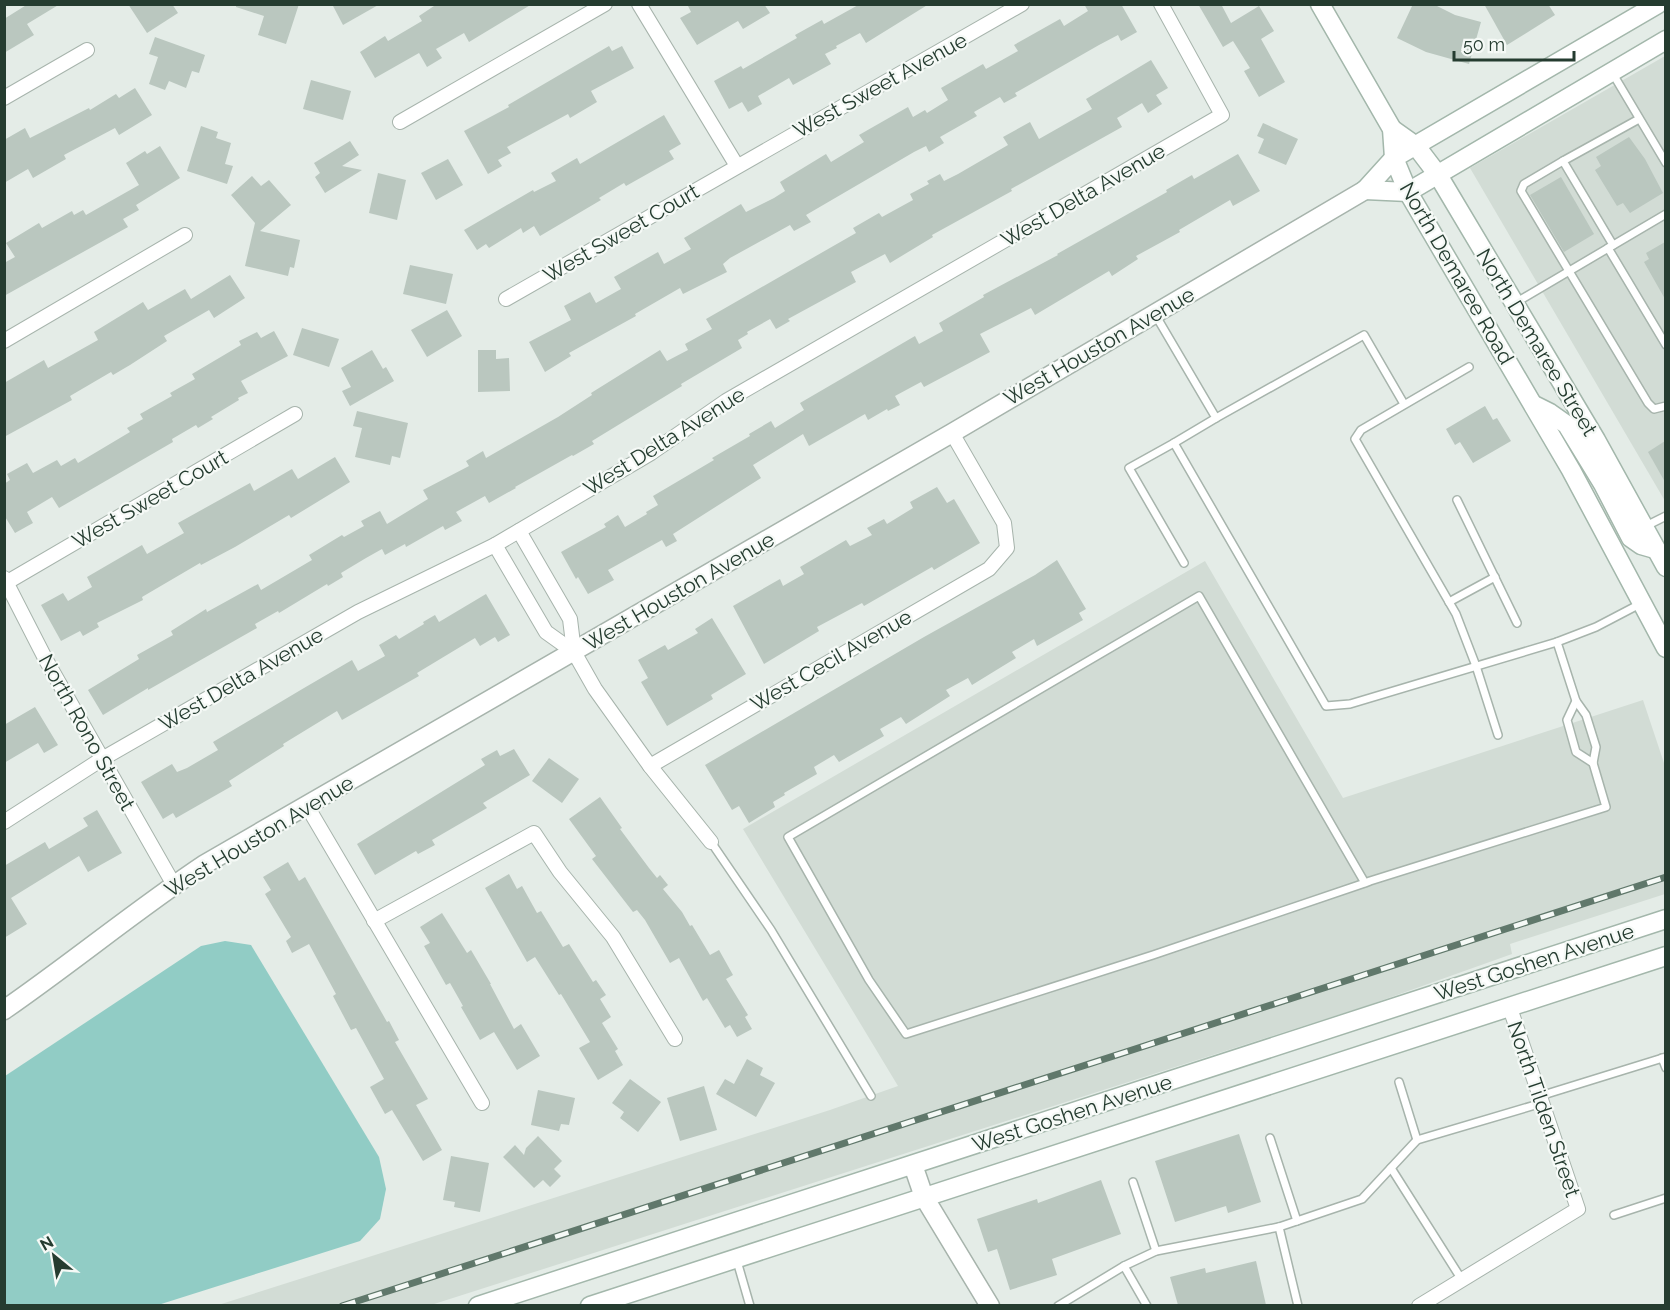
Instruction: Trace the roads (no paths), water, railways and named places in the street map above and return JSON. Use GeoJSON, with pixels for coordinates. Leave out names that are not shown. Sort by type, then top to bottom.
{"type":"FeatureCollection","features":[{"type":"Feature","properties":{"kind":"main road","name":"North Demaree Road"},"geometry":{"type":"LineString","coordinates":[[1320,4],[1392,129],[1395,158],[1408,192],[1571,470],[1640,603]]}},
{"type":"Feature","properties":{"kind":"main road","name":"West Houston Avenue"},"geometry":{"type":"LineString","coordinates":[[4,1010],[174,885],[222,854],[952,433],[1365,190],[1395,158],[1658,4]]}},
{"type":"Feature","properties":{"kind":"main road"},"geometry":{"type":"LineString","coordinates":[[1365,190],[1408,192],[1665,40]]}},
{"type":"Feature","properties":{"kind":"main road","name":"North Demaree Street"},"geometry":{"type":"LineString","coordinates":[[1392,129],[1416,146],[1438,175],[1596,440],[1643,528],[1660,546],[1665,567]]}},
{"type":"Feature","properties":{"kind":"main road"},"geometry":{"type":"LineString","coordinates":[[1534,405],[1567,425],[1631,538],[1641,545],[1660,546]]}},
{"type":"Feature","properties":{"kind":"main road"},"geometry":{"type":"LineString","coordinates":[[1640,603],[1665,648]]}},
{"type":"Feature","properties":{"kind":"main road","name":"West Goshen Avenue"},"geometry":{"type":"LineString","coordinates":[[478,1305],[913,1166],[1665,919]]}},
{"type":"Feature","properties":{"kind":"main road","name":"West Goshen Avenue"},"geometry":{"type":"LineString","coordinates":[[599,1304],[1665,956]]}},
{"type":"Feature","properties":{"kind":"main road"},"geometry":{"type":"LineString","coordinates":[[913,1166],[924,1197],[990,1305]]}},
{"type":"Feature","properties":{"kind":"street"},"geometry":{"type":"LineString","coordinates":[[400,122],[605,4]]}},
{"type":"Feature","properties":{"kind":"street"},"geometry":{"type":"LineString","coordinates":[[639,4],[737,166]]}},
{"type":"Feature","properties":{"kind":"street","name":"West Sweet Avenue"},"geometry":{"type":"LineString","coordinates":[[737,166],[1022,4]]}},
{"type":"Feature","properties":{"kind":"street","name":"West Delta Avenue"},"geometry":{"type":"LineString","coordinates":[[4,822],[102,759],[358,612],[495,545],[651,453],[726,401],[1222,115],[1161,4]]}},
{"type":"Feature","properties":{"kind":"street"},"geometry":{"type":"LineString","coordinates":[[4,98],[87,50]]}},
{"type":"Feature","properties":{"kind":"street","name":"West Sweet Court"},"geometry":{"type":"LineString","coordinates":[[506,299],[737,166]]}},
{"type":"Feature","properties":{"kind":"street"},"geometry":{"type":"LineString","coordinates":[[4,341],[184,235]]}},
{"type":"Feature","properties":{"kind":"street","name":"West Sweet Court"},"geometry":{"type":"LineString","coordinates":[[5,582],[295,414]]}},
{"type":"Feature","properties":{"kind":"street","name":"West Cecil Avenue"},"geometry":{"type":"LineString","coordinates":[[650,766],[989,569],[1007,548],[1005,523],[952,433]]}},
{"type":"Feature","properties":{"kind":"street"},"geometry":{"type":"LineString","coordinates":[[519,531],[570,619],[574,652]]}},
{"type":"Feature","properties":{"kind":"street"},"geometry":{"type":"LineString","coordinates":[[495,545],[546,632],[574,652],[610,712],[711,842]]}},
{"type":"Feature","properties":{"kind":"street","name":"North Rono Street"},"geometry":{"type":"LineString","coordinates":[[5,582],[46,660],[174,885]]}},
{"type":"Feature","properties":{"kind":"street"},"geometry":{"type":"LineString","coordinates":[[307,806],[482,1103]]}},
{"type":"Feature","properties":{"kind":"street"},"geometry":{"type":"LineString","coordinates":[[374,921],[534,833],[560,872],[613,937],[675,1039]]}},
{"type":"Feature","properties":{"kind":"street","name":"North Tilden Street"},"geometry":{"type":"LineString","coordinates":[[1462,1280],[1578,1209],[1510,1008]]}},
{"type":"Feature","properties":{"kind":"street"},"geometry":{"type":"LineString","coordinates":[[1419,1305],[1462,1280]]}},
{"type":"Feature","properties":{"kind":"lane"},"geometry":{"type":"LineString","coordinates":[[1611,72],[1665,163]]}},
{"type":"Feature","properties":{"kind":"lane"},"geometry":{"type":"LineString","coordinates":[[1639,119],[1524,184],[1521,191],[1648,403],[1654,409],[1665,406]]}},
{"type":"Feature","properties":{"kind":"lane"},"geometry":{"type":"LineString","coordinates":[[1563,161],[1665,345]]}},
{"type":"Feature","properties":{"kind":"lane"},"geometry":{"type":"LineString","coordinates":[[1514,304],[1665,214]]}},
{"type":"Feature","properties":{"kind":"lane"},"geometry":{"type":"LineString","coordinates":[[1154,314],[1216,418]]}},
{"type":"Feature","properties":{"kind":"lane"},"geometry":{"type":"LineString","coordinates":[[1184,563],[1129,468],[1364,335],[1404,404]]}},
{"type":"Feature","properties":{"kind":"lane"},"geometry":{"type":"LineString","coordinates":[[1469,367],[1361,430],[1355,438],[1456,614],[1476,666],[1498,735]]}},
{"type":"Feature","properties":{"kind":"lane"},"geometry":{"type":"LineString","coordinates":[[1174,443],[1326,706],[1350,704],[1557,642],[1596,627],[1640,603]]}},
{"type":"Feature","properties":{"kind":"lane"},"geometry":{"type":"LineString","coordinates":[[1457,500],[1517,623]]}},
{"type":"Feature","properties":{"kind":"lane"},"geometry":{"type":"LineString","coordinates":[[1643,528],[1665,516]]}},
{"type":"Feature","properties":{"kind":"lane"},"geometry":{"type":"LineString","coordinates":[[1449,602],[1495,577]]}},
{"type":"Feature","properties":{"kind":"lane"},"geometry":{"type":"LineString","coordinates":[[1365,883],[1199,596],[788,837],[869,980],[906,1034],[1153,955],[1365,883],[1606,807],[1593,763],[1596,747],[1586,715],[1576,701],[1557,642]]}},
{"type":"Feature","properties":{"kind":"lane"},"geometry":{"type":"LineString","coordinates":[[1576,701],[1567,720],[1576,752],[1593,763]]}},
{"type":"Feature","properties":{"kind":"lane"},"geometry":{"type":"LineString","coordinates":[[711,842],[771,930],[871,1095]]}},
{"type":"Feature","properties":{"kind":"lane"},"geometry":{"type":"LineString","coordinates":[[1058,1305],[1124,1266],[1156,1251],[1279,1227],[1362,1199],[1418,1140],[1664,1058],[1665,1068]]}},
{"type":"Feature","properties":{"kind":"lane"},"geometry":{"type":"LineString","coordinates":[[1399,1082],[1418,1140]]}},
{"type":"Feature","properties":{"kind":"lane"},"geometry":{"type":"LineString","coordinates":[[1270,1138],[1296,1221]]}},
{"type":"Feature","properties":{"kind":"lane"},"geometry":{"type":"LineString","coordinates":[[1391,1168],[1462,1280]]}},
{"type":"Feature","properties":{"kind":"lane"},"geometry":{"type":"LineString","coordinates":[[1133,1182],[1156,1251]]}},
{"type":"Feature","properties":{"kind":"lane"},"geometry":{"type":"LineString","coordinates":[[1614,1215],[1665,1198]]}},
{"type":"Feature","properties":{"kind":"lane"},"geometry":{"type":"LineString","coordinates":[[1279,1227],[1298,1305]]}},
{"type":"Feature","properties":{"kind":"lane"},"geometry":{"type":"LineString","coordinates":[[736,1258],[750,1305]]}},
{"type":"Feature","properties":{"kind":"lane"},"geometry":{"type":"LineString","coordinates":[[1124,1266],[1147,1305]]}},
{"type":"Feature","properties":{"kind":"water"},"geometry":{"type":"Polygon","coordinates":[[[225,941],[251,945],[379,1157],[386,1189],[380,1219],[360,1241],[158,1305],[5,1305],[5,1076],[201,946],[225,941]]]}},
{"type":"Feature","properties":{"kind":"railway"},"geometry":{"type":"LineString","coordinates":[[342,1306],[1666,877]]}}]}
